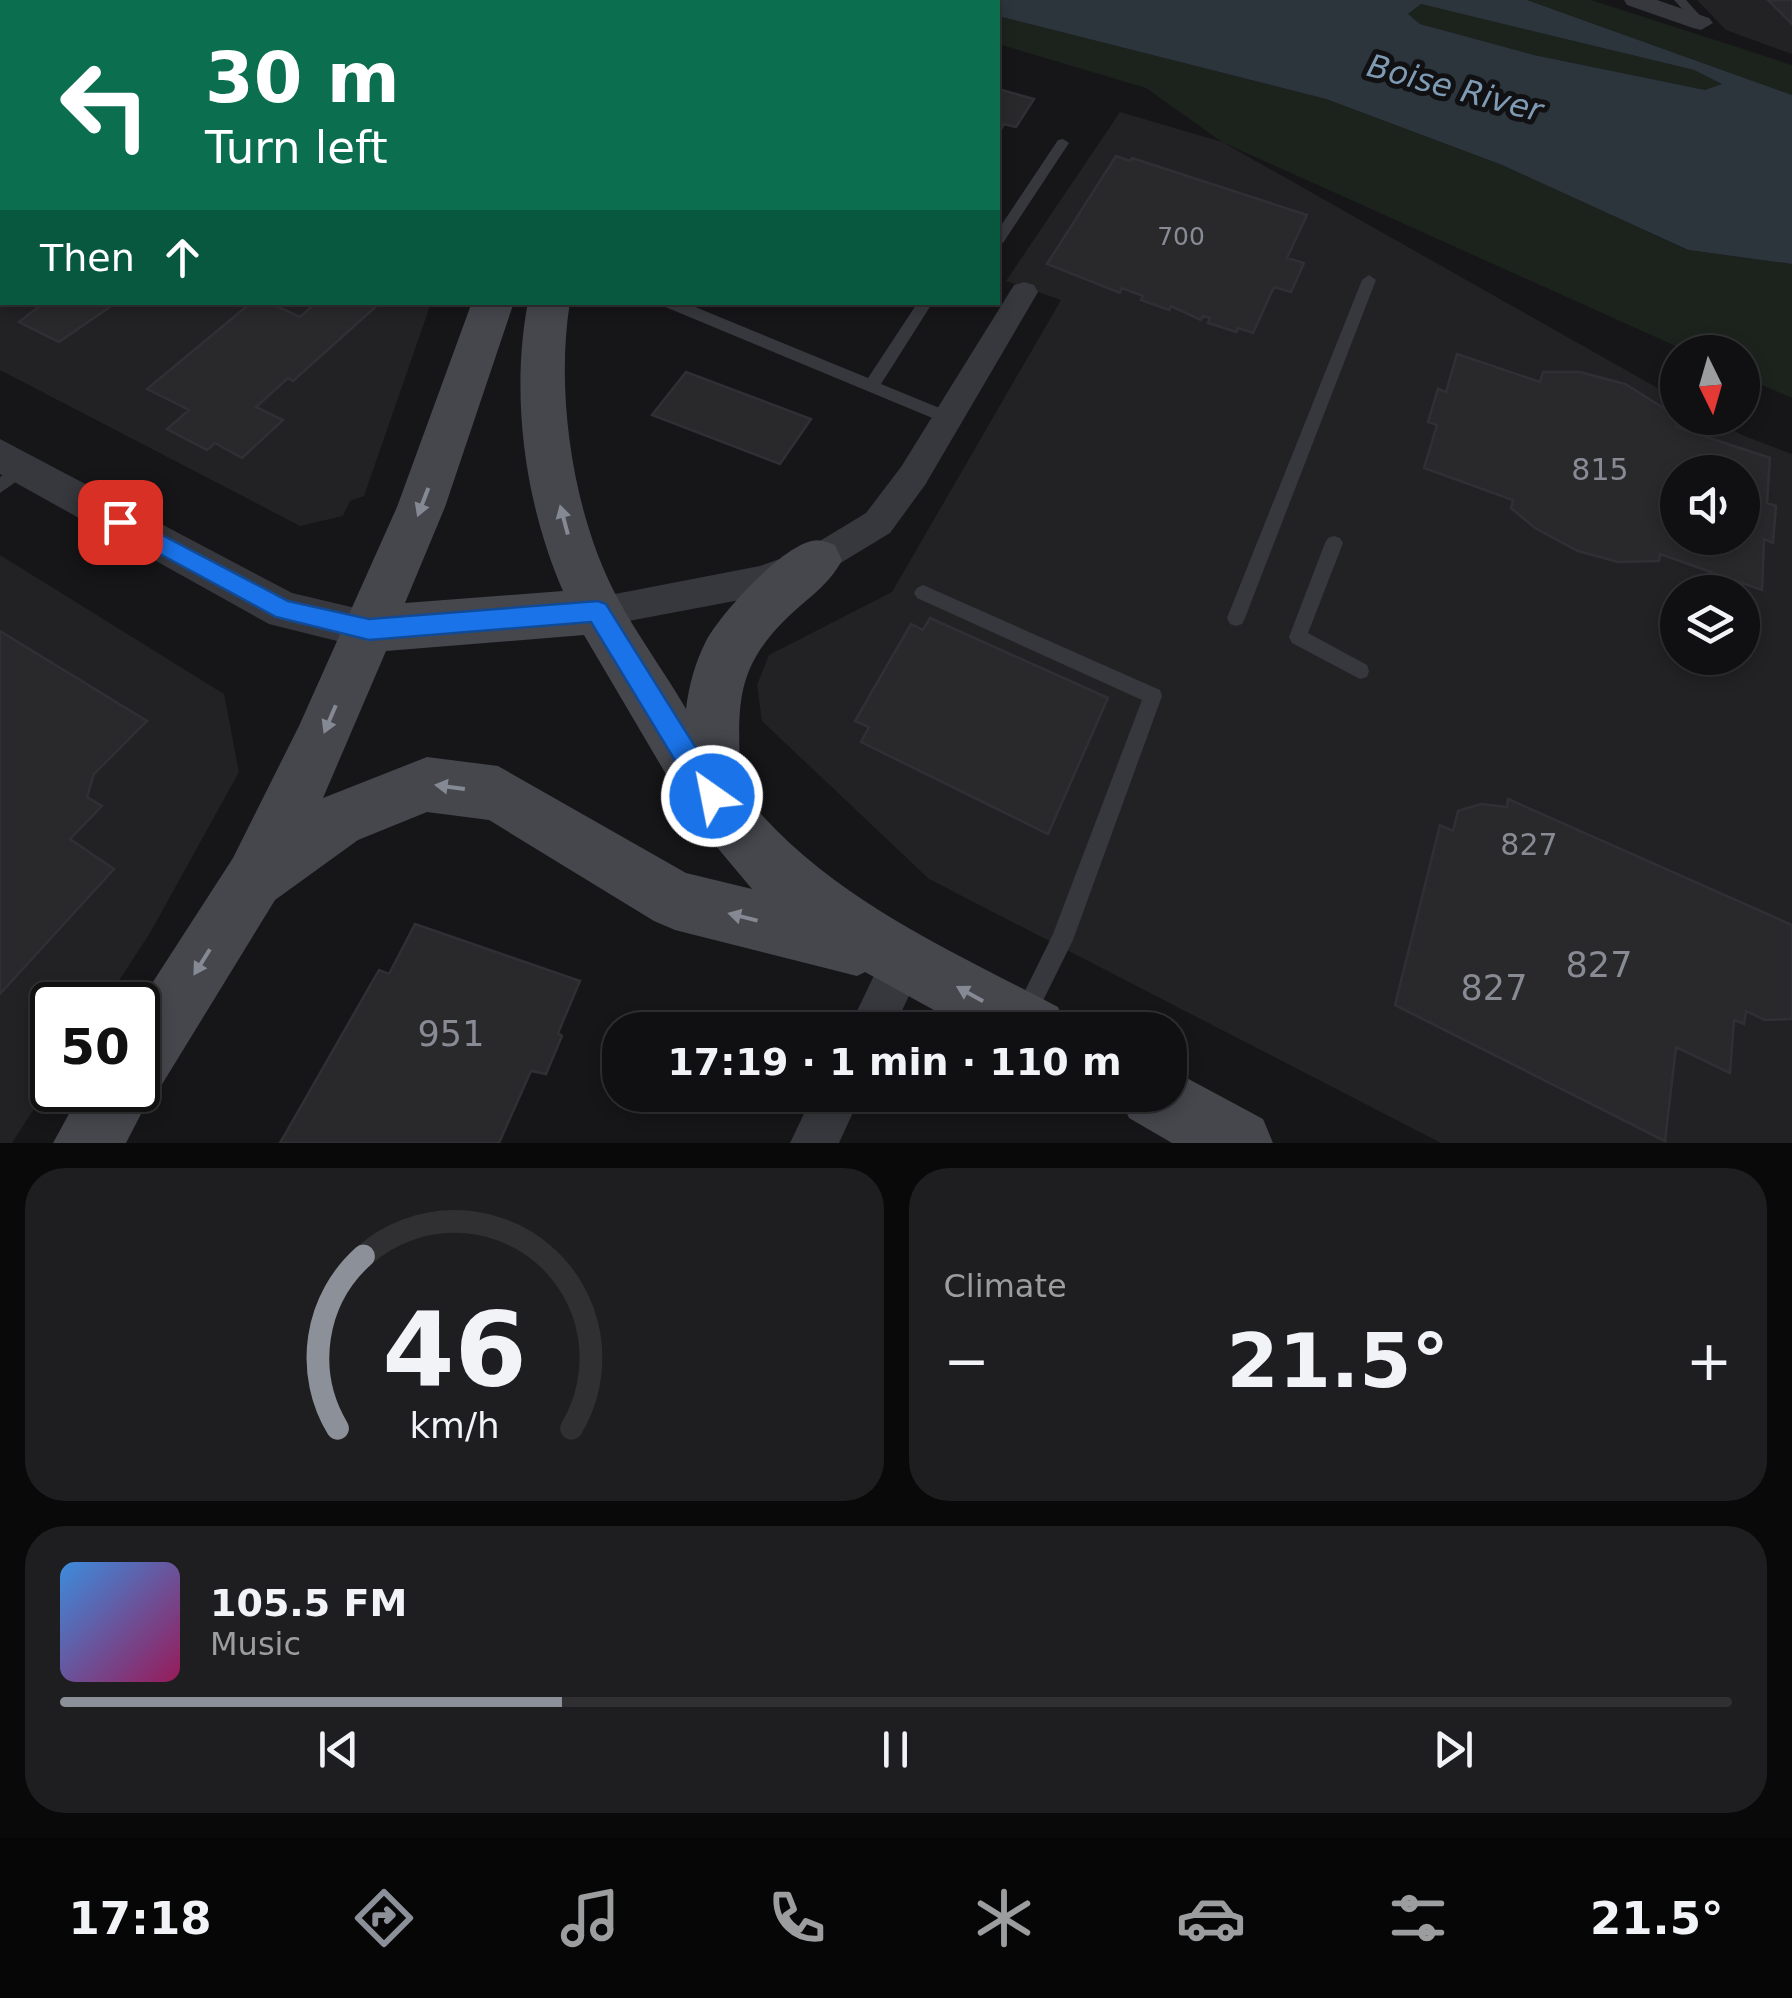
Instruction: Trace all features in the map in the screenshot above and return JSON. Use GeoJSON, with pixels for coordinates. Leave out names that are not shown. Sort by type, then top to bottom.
{"type":"FeatureCollection","features":[{"type":"Feature","properties":{"kind":"main road"},"geometry":{"type":"LineString","coordinates":[[160,1029],[254,880],[319,744],[421,507],[493,305]]}},
{"type":"Feature","properties":{"kind":"main road"},"geometry":{"type":"LineString","coordinates":[[547,305],[542,326],[544,403],[558,495],[572,552],[598,611],[712,796],[760,856],[826,912],[1003,1012]]}},
{"type":"Feature","properties":{"kind":"main road"},"geometry":{"type":"LineString","coordinates":[[712,796],[717,692],[724,658],[752,620],[817,560]]}},
{"type":"Feature","properties":{"kind":"main road"},"geometry":{"type":"LineString","coordinates":[[369,629],[598,611]]}},
{"type":"Feature","properties":{"kind":"main road"},"geometry":{"type":"LineString","coordinates":[[254,880],[338,820],[427,784],[498,794],[675,900],[905,958]]}},
{"type":"Feature","properties":{"kind":"main road"},"geometry":{"type":"LineString","coordinates":[[87,1143],[107,1112]]}},
{"type":"Feature","properties":{"kind":"main road"},"geometry":{"type":"LineString","coordinates":[[1183,1112],[1239,1143]]}},
{"type":"Feature","properties":{"kind":"street"},"geometry":{"type":"LineString","coordinates":[[1634,0],[1701,23]]}},
{"type":"Feature","properties":{"kind":"street"},"geometry":{"type":"LineString","coordinates":[[598,611],[760,581],[817,560],[878,523],[914,476],[1024,292]]}},
{"type":"Feature","properties":{"kind":"street"},"geometry":{"type":"LineString","coordinates":[[7,470],[284,610],[369,629]]}},
{"type":"Feature","properties":{"kind":"street"},"geometry":{"type":"LineString","coordinates":[[879,1012],[905,958]]}},
{"type":"Feature","properties":{"kind":"street"},"geometry":{"type":"LineString","coordinates":[[814,1143],[830,1112]]}},
{"type":"Feature","properties":{"kind":"lane"},"geometry":{"type":"LineString","coordinates":[[1680,0],[1701,23]]}},
{"type":"Feature","properties":{"kind":"lane"},"geometry":{"type":"LineString","coordinates":[[1000,237],[1063,144]]}},
{"type":"Feature","properties":{"kind":"lane"},"geometry":{"type":"LineString","coordinates":[[1236,618],[1369,280]]}},
{"type":"Feature","properties":{"kind":"lane"},"geometry":{"type":"LineString","coordinates":[[675,305],[948,418]]}},
{"type":"Feature","properties":{"kind":"lane"},"geometry":{"type":"LineString","coordinates":[[871,386],[924,305]]}},
{"type":"Feature","properties":{"kind":"lane"},"geometry":{"type":"LineString","coordinates":[[1334,543],[1298,637],[1360,672]]}},
{"type":"Feature","properties":{"kind":"lane"},"geometry":{"type":"LineString","coordinates":[[922,593],[1153,696],[1034,1012]]}},
{"type":"Feature","properties":{"kind":"shaded area"},"geometry":{"type":"Polygon","coordinates":[[[1527,0],[1591,0],[1792,65],[1792,95],[1527,0]]]}},
{"type":"Feature","properties":{"kind":"shaded area"},"geometry":{"type":"Polygon","coordinates":[[[1697,0],[1792,0],[1792,54],[1726,30],[1697,0]]]}},
{"type":"Feature","properties":{"kind":"shaded area"},"geometry":{"type":"Polygon","coordinates":[[[1421,4],[1694,70],[1723,84],[1705,90],[1534,55],[1420,24],[1408,14],[1421,4]]]}},
{"type":"Feature","properties":{"kind":"shaded area"},"geometry":{"type":"Polygon","coordinates":[[[1000,17],[1326,99],[1502,165],[1687,250],[1792,264],[1792,398],[1760,384],[1760,335],[1660,335],[1660,339],[1222,142],[1146,88],[1000,45],[1000,17]]]}},
{"type":"Feature","properties":{"kind":"shaded area"},"geometry":{"type":"Polygon","coordinates":[[[1120,112],[1222,142],[1660,389],[1660,435],[1742,435],[1792,454],[1792,1143],[1441,1143],[929,879],[762,721],[757,685],[769,655],[892,592],[1061,300],[1006,281],[1120,112]]]}},
{"type":"Feature","properties":{"kind":"shaded area"},"geometry":{"type":"Polygon","coordinates":[[[0,305],[430,305],[364,496],[350,501],[343,516],[300,526],[0,370],[0,305]]]}},
{"type":"Feature","properties":{"kind":"shaded area"},"geometry":{"type":"Polygon","coordinates":[[[0,555],[224,694],[239,772],[150,933],[118,982],[30,982],[32,1112],[12,1143],[0,1143],[0,555]]]}},
{"type":"Feature","properties":{"kind":"water","name":"Boise River"},"geometry":{"type":"Polygon","coordinates":[[[1000,0],[1527,0],[1792,95],[1792,264],[1688,250],[1502,165],[1326,99],[1000,17],[1000,0]],[[1421,4],[1408,14],[1420,24],[1534,55],[1705,90],[1722,84],[1694,70],[1421,4]]]}},
{"type":"Feature","properties":{"kind":"building"},"geometry":{"type":"Polygon","coordinates":[[[1768,0],[1792,0],[1792,24],[1768,0]]]}},
{"type":"Feature","properties":{"kind":"building"},"geometry":{"type":"Polygon","coordinates":[[[1000,90],[1034,99],[1016,127],[1004,124],[1000,131],[1000,90]]]}},
{"type":"Feature","properties":{"kind":"building"},"geometry":{"type":"Polygon","coordinates":[[[1116,156],[1307,215],[1287,258],[1304,263],[1291,292],[1274,287],[1253,333],[1208,323],[1210,318],[1203,316],[1201,320],[1171,306],[1169,310],[1122,288],[1120,293],[1047,264],[1116,156]]]}},
{"type":"Feature","properties":{"kind":"building"},"geometry":{"type":"Polygon","coordinates":[[[41,305],[113,305],[59,342],[19,322],[41,305]]]}},
{"type":"Feature","properties":{"kind":"building"},"geometry":{"type":"Polygon","coordinates":[[[248,305],[274,305],[300,317],[314,305],[378,305],[293,381],[288,378],[256,407],[283,420],[242,458],[215,443],[207,450],[167,429],[189,410],[147,389],[248,305]]]}},
{"type":"Feature","properties":{"kind":"building"},"geometry":{"type":"Polygon","coordinates":[[[1457,354],[1540,382],[1543,372],[1580,372],[1625,384],[1660,406],[1660,435],[1700,435],[1770,458],[1767,503],[1776,506],[1773,543],[1764,539],[1762,590],[1760,575],[1720,575],[1663,555],[1760,555],[1760,455],[1660,455],[1659,561],[1618,562],[1578,551],[1535,528],[1511,508],[1513,500],[1424,468],[1437,425],[1428,422],[1438,389],[1446,392],[1457,354]]]}},
{"type":"Feature","properties":{"kind":"building"},"geometry":{"type":"Polygon","coordinates":[[[686,372],[811,419],[780,464],[652,415],[686,372]]]}},
{"type":"Feature","properties":{"kind":"building"},"geometry":{"type":"Polygon","coordinates":[[[930,618],[1108,698],[1048,834],[861,742],[869,727],[855,721],[911,624],[923,630],[930,618]]]}},
{"type":"Feature","properties":{"kind":"building"},"geometry":{"type":"Polygon","coordinates":[[[0,631],[147,721],[94,774],[87,797],[102,806],[70,839],[114,869],[0,994],[0,631]]]}},
{"type":"Feature","properties":{"kind":"building"},"geometry":{"type":"Polygon","coordinates":[[[1508,799],[1792,925],[1792,1019],[1765,1020],[1746,1011],[1744,1024],[1734,1020],[1730,1073],[1676,1047],[1665,1141],[1395,1005],[1440,825],[1453,831],[1458,811],[1481,804],[1507,807],[1508,799]]]}},
{"type":"Feature","properties":{"kind":"building"},"geometry":{"type":"Polygon","coordinates":[[[415,924],[580,981],[546,1074],[531,1071],[499,1143],[280,1143],[379,970],[389,974],[415,924]]]}},
{"type":"Feature","properties":{"kind":"route"},"geometry":{"type":"LineString","coordinates":[[120,522],[284,610],[369,629],[598,611],[712,796]]}}]}
